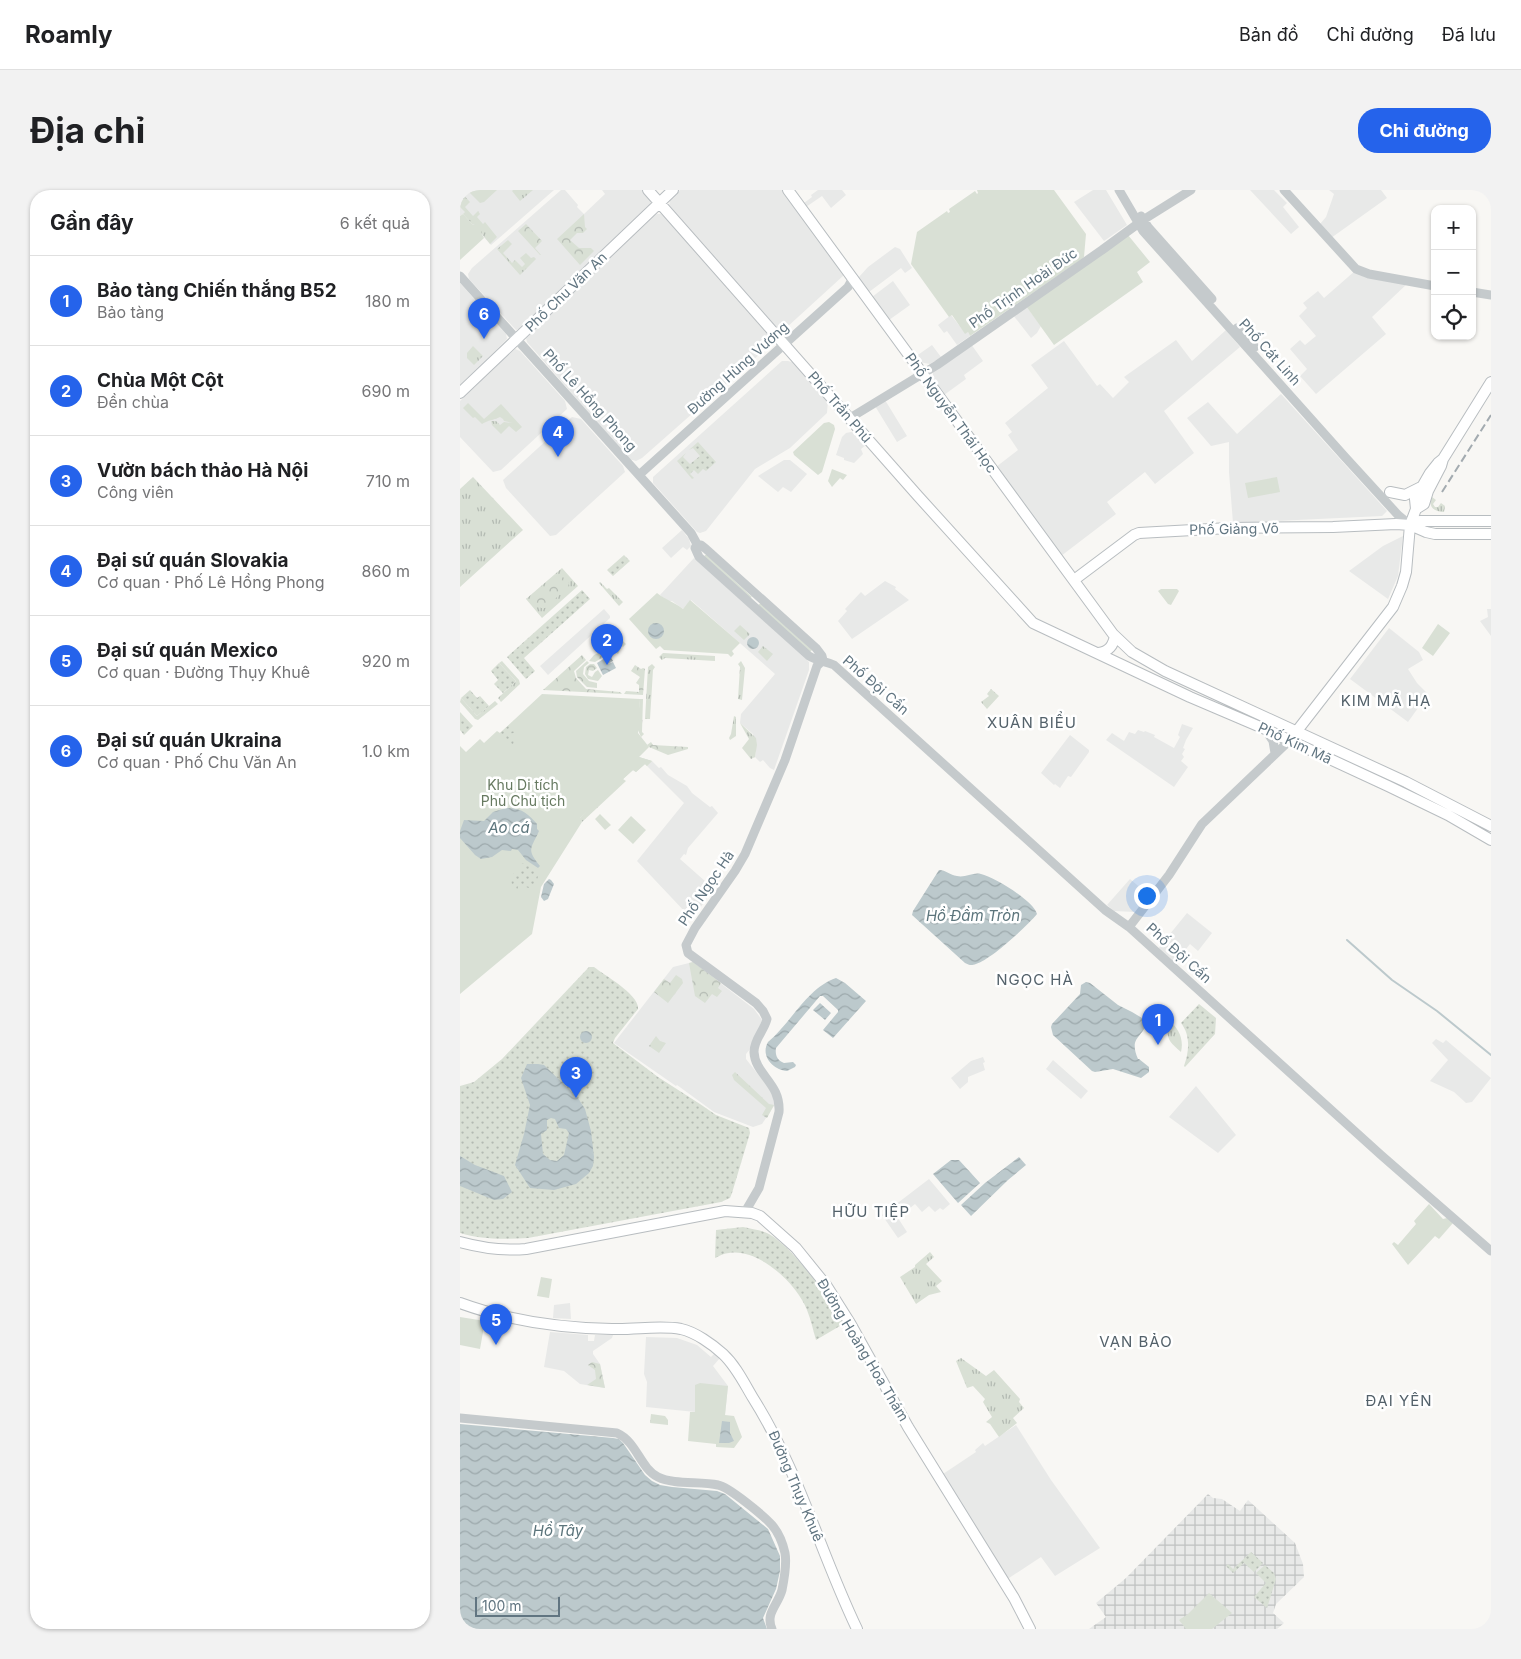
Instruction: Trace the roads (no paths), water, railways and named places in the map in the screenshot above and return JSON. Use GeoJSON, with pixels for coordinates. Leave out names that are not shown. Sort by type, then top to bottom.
{"type":"FeatureCollection","features":[{"type":"Feature","properties":{"kind":"main road","name":"Phố Trần Phú"},"geometry":{"type":"LineString","coordinates":[[648,190],[1033,623]]}},
{"type":"Feature","properties":{"kind":"main road","name":"Phố Chu Văn An"},"geometry":{"type":"LineString","coordinates":[[460,393],[673,190]]}},
{"type":"Feature","properties":{"kind":"main road","name":"Phố Nguyễn Thái Học"},"geometry":{"type":"LineString","coordinates":[[788,190],[1115,636]]}},
{"type":"Feature","properties":{"kind":"main road"},"geometry":{"type":"LineString","coordinates":[[1289,741],[1389,613],[1402,586],[1409,552],[1410,525],[1415,511],[1415,499],[1491,382]]}},
{"type":"Feature","properties":{"kind":"main road"},"geometry":{"type":"LineString","coordinates":[[1415,511],[1424,504],[1428,491],[1442,466],[1442,459]]}},
{"type":"Feature","properties":{"kind":"main road"},"geometry":{"type":"LineString","coordinates":[[1390,492],[1405,495],[1422,486]]}},
{"type":"Feature","properties":{"kind":"main road"},"geometry":{"type":"LineString","coordinates":[[1415,511],[1429,521]]}},
{"type":"Feature","properties":{"kind":"main road","name":"Phố Giảng Võ"},"geometry":{"type":"LineString","coordinates":[[1410,525],[1416,522],[1429,521],[1491,521]]}},
{"type":"Feature","properties":{"kind":"main road","name":"Phố Giảng Võ"},"geometry":{"type":"LineString","coordinates":[[1074,580],[1134,534],[1139,533],[1229,528],[1333,528],[1396,524],[1410,525],[1426,532],[1444,534],[1491,534]]}},
{"type":"Feature","properties":{"kind":"main road"},"geometry":{"type":"LineString","coordinates":[[1409,552],[1414,541],[1418,538],[1435,537],[1444,534]]}},
{"type":"Feature","properties":{"kind":"main road","name":"Phố Kim Mã"},"geometry":{"type":"LineString","coordinates":[[1033,623],[1135,672],[1266,729],[1401,792],[1448,815],[1491,840]]}},
{"type":"Feature","properties":{"kind":"main road"},"geometry":{"type":"LineString","coordinates":[[1098,653],[1110,648],[1115,636]]}},
{"type":"Feature","properties":{"kind":"main road","name":"Phố Kim Mã"},"geometry":{"type":"LineString","coordinates":[[1115,636],[1142,659],[1296,733],[1406,782],[1491,826]]}},
{"type":"Feature","properties":{"kind":"main road"},"geometry":{"type":"LineString","coordinates":[[1135,672],[1142,659]]}},
{"type":"Feature","properties":{"kind":"main road"},"geometry":{"type":"LineString","coordinates":[[1401,792],[1406,782]]}},
{"type":"Feature","properties":{"kind":"main road","name":"Đường Hoàng Hoa Thám"},"geometry":{"type":"LineString","coordinates":[[460,1242],[481,1248],[498,1250],[526,1249],[725,1211],[746,1212],[760,1216],[796,1248],[830,1291],[908,1426],[1014,1598],[1030,1629]]}},
{"type":"Feature","properties":{"kind":"main road","name":"Đường Thụy Khuê"},"geometry":{"type":"LineString","coordinates":[[460,1303],[517,1319],[568,1327],[614,1330],[682,1330],[701,1338],[718,1350],[740,1377],[783,1450],[857,1629]]}},
{"type":"Feature","properties":{"kind":"street","name":"Phố Cát Linh"},"geometry":{"type":"LineString","coordinates":[[1119,190],[1141,222],[1398,515],[1410,525]]}},
{"type":"Feature","properties":{"kind":"street","name":"Phố Cát Linh"},"geometry":{"type":"LineString","coordinates":[[1126,190],[1141,222]]}},
{"type":"Feature","properties":{"kind":"street","name":"Phố Trịnh Hoài Đức"},"geometry":{"type":"LineString","coordinates":[[850,418],[922,374],[1141,222],[1191,190]]}},
{"type":"Feature","properties":{"kind":"street"},"geometry":{"type":"LineString","coordinates":[[1284,190],[1356,269],[1369,274],[1431,285]]}},
{"type":"Feature","properties":{"kind":"street","name":"Phố Lê Hồng Phong"},"geometry":{"type":"LineString","coordinates":[[460,276],[691,533],[697,544],[695,548],[698,557],[809,656],[816,660],[823,660]]}},
{"type":"Feature","properties":{"kind":"street","name":"Đường Hùng Vương"},"geometry":{"type":"LineString","coordinates":[[639,475],[848,287],[852,278]]}},
{"type":"Feature","properties":{"kind":"street"},"geometry":{"type":"LineString","coordinates":[[1476,293],[1491,295]]}},
{"type":"Feature","properties":{"kind":"street","name":"Phố Đội Cấn"},"geometry":{"type":"LineString","coordinates":[[823,660],[834,665],[1105,910],[1128,927],[1491,1251]]}},
{"type":"Feature","properties":{"kind":"street","name":"Phố Ngọc Hà"},"geometry":{"type":"LineString","coordinates":[[746,1212],[759,1188],[779,1112],[780,1102],[778,1094],[755,1058],[755,1044],[767,1019],[756,1003],[688,954],[686,945],[695,928],[745,854],[785,760],[817,666],[823,660]]}},
{"type":"Feature","properties":{"kind":"street"},"geometry":{"type":"LineString","coordinates":[[1266,729],[1273,741],[1275,753]]}},
{"type":"Feature","properties":{"kind":"street"},"geometry":{"type":"LineString","coordinates":[[1128,927],[1170,875],[1202,824],[1289,741]]}},
{"type":"Feature","properties":{"kind":"street"},"geometry":{"type":"LineString","coordinates":[[460,1418],[617,1433],[626,1437],[656,1477],[666,1480],[718,1485],[731,1492],[772,1525],[785,1553],[786,1564],[781,1592],[770,1616],[769,1622],[772,1629]]}},
{"type":"Feature","properties":{"kind":"water"},"geometry":{"type":"Polygon","coordinates":[[[656,623],[664,631],[656,639],[648,631],[656,623]]]}},
{"type":"Feature","properties":{"kind":"water"},"geometry":{"type":"Polygon","coordinates":[[[751,637],[755,637],[759,643],[755,649],[751,649],[747,645],[747,641],[751,637]]]}},
{"type":"Feature","properties":{"kind":"water"},"geometry":{"type":"Polygon","coordinates":[[[610,655],[613,661],[608,664],[613,662],[616,668],[603,675],[597,663],[610,655]]]}},
{"type":"Feature","properties":{"kind":"water","name":"Ao cá"},"geometry":{"type":"Polygon","coordinates":[[[506,808],[524,812],[537,824],[539,831],[531,852],[540,866],[538,868],[526,860],[518,850],[512,849],[511,851],[502,850],[492,857],[481,859],[460,838],[460,831],[464,820],[484,821],[493,812],[506,808]]]}},
{"type":"Feature","properties":{"kind":"water","name":"Hồ Đầm Tròn"},"geometry":{"type":"Polygon","coordinates":[[[939,870],[960,876],[981,874],[987,876],[1021,896],[1037,914],[999,950],[983,961],[971,965],[965,963],[912,915],[939,870]]]}},
{"type":"Feature","properties":{"kind":"water"},"geometry":{"type":"Polygon","coordinates":[[[549,879],[554,884],[548,899],[544,901],[541,897],[544,884],[549,879]]]}},
{"type":"Feature","properties":{"kind":"water"},"geometry":{"type":"Polygon","coordinates":[[[836,978],[845,983],[866,1001],[833,1038],[823,1030],[838,1010],[823,996],[820,996],[776,1048],[778,1059],[784,1063],[793,1062],[796,1065],[795,1067],[787,1071],[777,1068],[767,1057],[766,1047],[768,1042],[808,997],[817,989],[836,978]]]}},
{"type":"Feature","properties":{"kind":"water"},"geometry":{"type":"Polygon","coordinates":[[[1086,982],[1090,983],[1118,1005],[1147,1021],[1135,1046],[1138,1059],[1149,1067],[1149,1072],[1141,1078],[1113,1069],[1092,1071],[1053,1035],[1052,1024],[1080,994],[1081,985],[1086,982]]]}},
{"type":"Feature","properties":{"kind":"water"},"geometry":{"type":"Polygon","coordinates":[[[820,1003],[831,1013],[825,1020],[813,1010],[820,1003]]]}},
{"type":"Feature","properties":{"kind":"water"},"geometry":{"type":"Polygon","coordinates":[[[584,1031],[588,1031],[592,1037],[588,1043],[584,1043],[580,1039],[580,1035],[584,1031]]]}},
{"type":"Feature","properties":{"kind":"water"},"geometry":{"type":"Polygon","coordinates":[[[527,1064],[544,1065],[578,1098],[585,1109],[591,1131],[594,1157],[593,1166],[589,1173],[576,1184],[554,1190],[530,1188],[515,1165],[530,1105],[521,1078],[527,1064]],[[555,1119],[547,1120],[547,1130],[541,1134],[543,1154],[550,1160],[557,1161],[564,1155],[569,1133],[566,1129],[559,1128],[555,1119]]]}},
{"type":"Feature","properties":{"kind":"water"},"geometry":{"type":"Polygon","coordinates":[[[460,1156],[475,1165],[504,1176],[512,1192],[503,1199],[494,1200],[460,1186],[460,1156]]]}},
{"type":"Feature","properties":{"kind":"water"},"geometry":{"type":"Polygon","coordinates":[[[1019,1157],[1026,1165],[971,1216],[961,1205],[985,1183],[1019,1157]]]}},
{"type":"Feature","properties":{"kind":"water"},"geometry":{"type":"Polygon","coordinates":[[[951,1160],[959,1160],[980,1183],[958,1203],[933,1174],[951,1160]]]}},
{"type":"Feature","properties":{"kind":"water"},"geometry":{"type":"Polygon","coordinates":[[[722,1421],[730,1422],[730,1433],[734,1441],[719,1443],[722,1421]]]}},
{"type":"Feature","properties":{"kind":"water","name":"Hồ Tây"},"geometry":{"type":"Polygon","coordinates":[[[460,1424],[619,1439],[645,1475],[652,1481],[660,1485],[717,1491],[725,1494],[768,1529],[780,1556],[780,1571],[776,1589],[763,1618],[767,1629],[460,1629],[460,1424]]]}},
{"type":"Feature","properties":{"kind":"waterway"},"geometry":{"type":"LineString","coordinates":[[1347,940],[1392,980],[1437,1011],[1491,1055]]}},
{"type":"Feature","properties":{"kind":"railway"},"geometry":{"type":"LineString","coordinates":[[1442,492],[1491,415]]}},
{"type":"Feature","properties":{"kind":"place","name":"Đại sứ quán Ukraina"},"geometry":{"type":"Point","coordinates":[484,339]}},
{"type":"Feature","properties":{"kind":"place","name":"Đại sứ quán Slovakia"},"geometry":{"type":"Point","coordinates":[558,457]}},
{"type":"Feature","properties":{"kind":"place","name":"Chùa Một Cột"},"geometry":{"type":"Point","coordinates":[607,665]}},
{"type":"Feature","properties":{"kind":"place","name":"Bảo tàng Chiến thắng B52"},"geometry":{"type":"Point","coordinates":[1158,1045]}},
{"type":"Feature","properties":{"kind":"place","name":"Vườn bách thảo Hà Nội"},"geometry":{"type":"Point","coordinates":[576,1098]}},
{"type":"Feature","properties":{"kind":"place","name":"Đại sứ quán Mexico"},"geometry":{"type":"Point","coordinates":[496,1345]}},
{"type":"Feature","properties":{"kind":"district","name":"KIM MÃ HẠ"},"geometry":{"type":"Point","coordinates":[1386,701]}},
{"type":"Feature","properties":{"kind":"district","name":"XUÂN BIỂU"},"geometry":{"type":"Point","coordinates":[1032,723]}},
{"type":"Feature","properties":{"kind":"district","name":"NGỌC HÀ"},"geometry":{"type":"Point","coordinates":[1035,980]}},
{"type":"Feature","properties":{"kind":"district","name":"HỮU TIỆP"},"geometry":{"type":"Point","coordinates":[871,1212]}},
{"type":"Feature","properties":{"kind":"district","name":"VẠN BẢO"},"geometry":{"type":"Point","coordinates":[1136,1342]}},
{"type":"Feature","properties":{"kind":"district","name":"ĐẠI YÊN"},"geometry":{"type":"Point","coordinates":[1399,1401]}},
{"type":"Feature","properties":{"kind":"park label","name":"Khu Di tích Phủ Chủ tịch"},"geometry":{"type":"Point","coordinates":[523,794]}}]}
